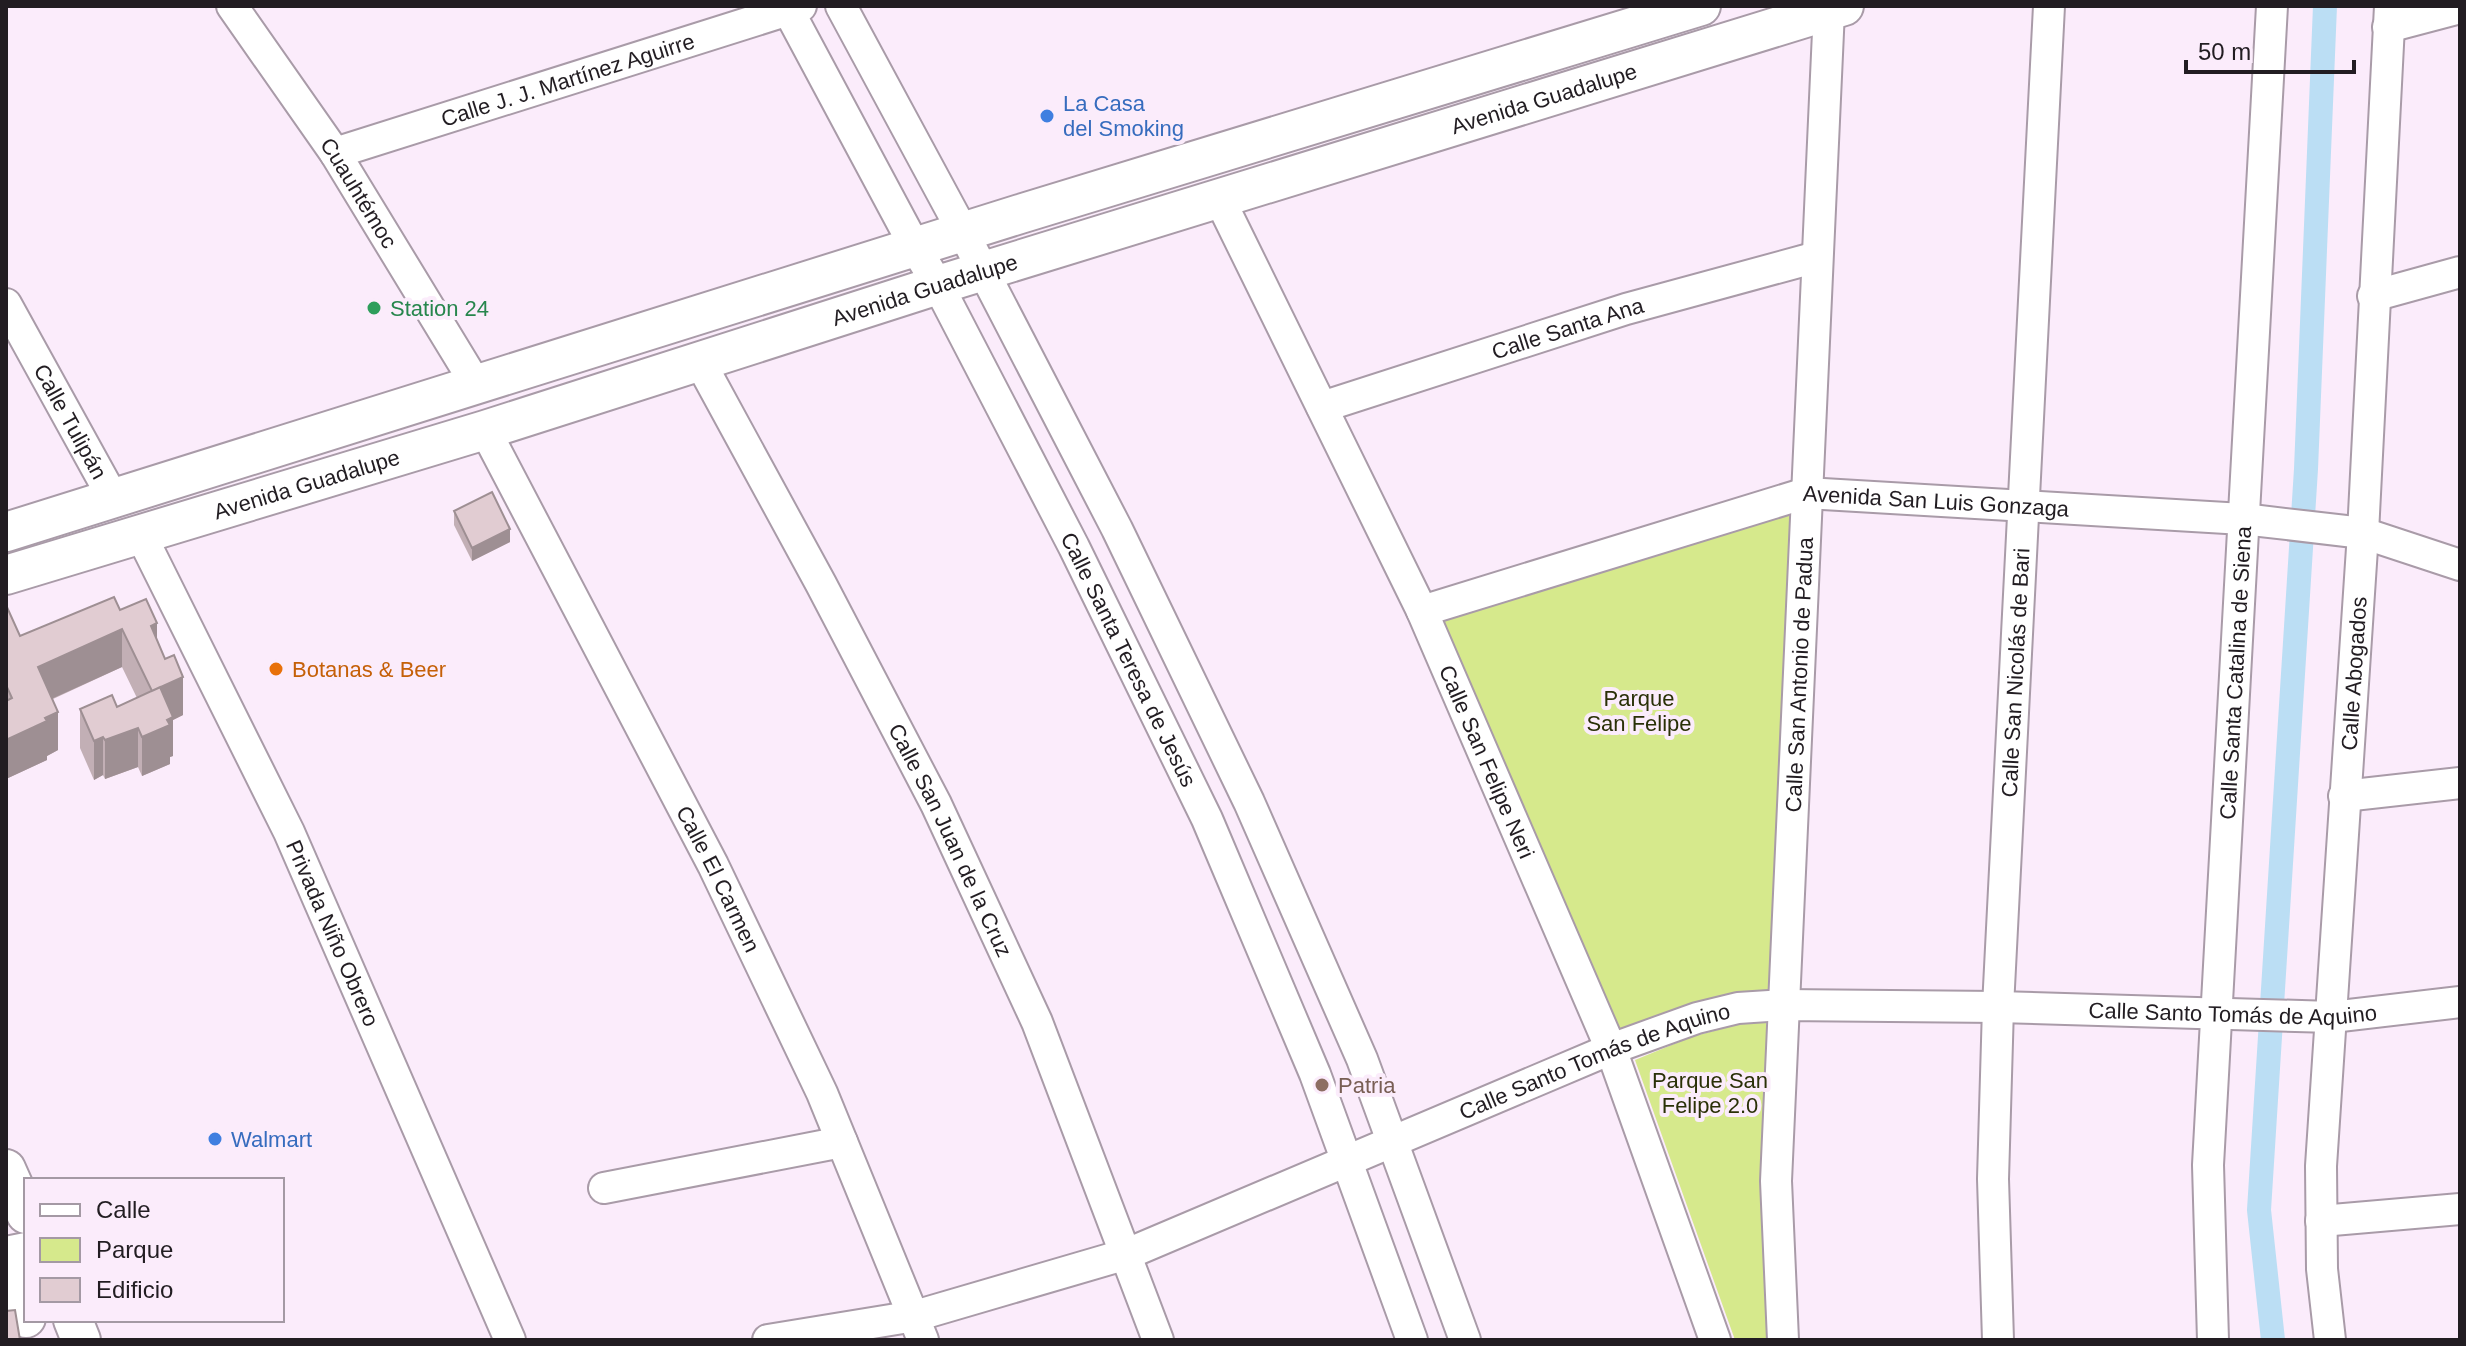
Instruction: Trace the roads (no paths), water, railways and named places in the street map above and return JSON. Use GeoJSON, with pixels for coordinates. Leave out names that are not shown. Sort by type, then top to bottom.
{"type":"FeatureCollection","features":[{"type":"Feature","properties":{"kind":"main road","name":"Avenida Guadalupe"},"geometry":{"type":"LineString","coordinates":[[6,532],[963,232],[1701,6]]}},
{"type":"Feature","properties":{"kind":"main road","name":"Avenida Guadalupe"},"geometry":{"type":"LineString","coordinates":[[6,575],[485,430],[938,285],[1837,8]]}},
{"type":"Feature","properties":{"kind":"main road"},"geometry":{"type":"LineString","coordinates":[[6,1169],[24,1210]]}},
{"type":"Feature","properties":{"kind":"main road"},"geometry":{"type":"LineString","coordinates":[[6,1272],[24,1314]]}},
{"type":"Feature","properties":{"kind":"street","name":"Cuauhtémoc"},"geometry":{"type":"LineString","coordinates":[[232,6],[335,153],[477,386]]}},
{"type":"Feature","properties":{"kind":"street","name":"Calle Santa Teresa de Jesús"},"geometry":{"type":"LineString","coordinates":[[841,6],[963,232],[1117,529],[1249,802],[1362,1059],[1465,1340]]}},
{"type":"Feature","properties":{"kind":"street","name":"Calle San Nicolás de Bari"},"geometry":{"type":"LineString","coordinates":[[1998,1340],[1993,1179],[1998,1007],[2049,6]]}},
{"type":"Feature","properties":{"kind":"street","name":"Calle Santa Catalina de Siena"},"geometry":{"type":"LineString","coordinates":[[2213,1340],[2208,1165],[2272,6]]}},
{"type":"Feature","properties":{"kind":"street","name":"Calle J. J. Martínez Aguirre"},"geometry":{"type":"LineString","coordinates":[[335,153],[792,7]]}},
{"type":"Feature","properties":{"kind":"street","name":"Calle Santa Teresa de Jesús"},"geometry":{"type":"LineString","coordinates":[[792,7],[1074,547],[1207,819],[1315,1074],[1412,1340]]}},
{"type":"Feature","properties":{"kind":"street","name":"Calle San Antonio de Padua"},"geometry":{"type":"LineString","coordinates":[[1783,1340],[1776,1181],[1783,1005],[1817,257],[1837,8]]}},
{"type":"Feature","properties":{"kind":"street"},"geometry":{"type":"LineString","coordinates":[[2389,17],[2460,8]]}},
{"type":"Feature","properties":{"kind":"street","name":"Calle Abogados"},"geometry":{"type":"LineString","coordinates":[[2330,1340],[2322,1269],[2321,1016],[2344,796],[2363,533],[2389,17]]}},
{"type":"Feature","properties":{"kind":"street","name":"Calle San Felipe Neri"},"geometry":{"type":"LineString","coordinates":[[1220,200],[1422,611],[1611,1049],[1715,1340]]}},
{"type":"Feature","properties":{"kind":"street","name":"Calle Santa Ana"},"geometry":{"type":"LineString","coordinates":[[1322,407],[1626,309],[1817,257]]}},
{"type":"Feature","properties":{"kind":"street"},"geometry":{"type":"LineString","coordinates":[[2373,296],[2460,272]]}},
{"type":"Feature","properties":{"kind":"street","name":"Calle Tulipán"},"geometry":{"type":"LineString","coordinates":[[6,304],[113,498]]}},
{"type":"Feature","properties":{"kind":"street","name":"Calle San Juan de la Cruz"},"geometry":{"type":"LineString","coordinates":[[700,362],[936,804],[1037,1022],[1158,1340]]}},
{"type":"Feature","properties":{"kind":"street","name":"Calle El Carmen"},"geometry":{"type":"LineString","coordinates":[[485,430],[713,865],[822,1093],[919,1328]]}},
{"type":"Feature","properties":{"kind":"street","name":"Avenida San Luis Gonzaga"},"geometry":{"type":"LineString","coordinates":[[1422,611],[1806,493],[2275,522],[2363,533],[2460,565]]}},
{"type":"Feature","properties":{"kind":"street","name":"Privada Niño Obrero"},"geometry":{"type":"LineString","coordinates":[[141,535],[289,832],[510,1340]]}},
{"type":"Feature","properties":{"kind":"street"},"geometry":{"type":"LineString","coordinates":[[2344,796],[2460,783]]}},
{"type":"Feature","properties":{"kind":"street","name":"Calle Santo Tomás de Aquino"},"geometry":{"type":"LineString","coordinates":[[768,1340],[919,1328],[1127,1254],[1611,1049],[1697,1018],[1738,1008],[1783,1005],[1998,1007],[2321,1016],[2460,1002]]}},
{"type":"Feature","properties":{"kind":"street"},"geometry":{"type":"LineString","coordinates":[[604,1188],[842,1142]]}},
{"type":"Feature","properties":{"kind":"street"},"geometry":{"type":"LineString","coordinates":[[2321,1221],[2460,1209]]}},
{"type":"Feature","properties":{"kind":"waterway"},"geometry":{"type":"LineString","coordinates":[[2273,1340],[2259,1210],[2306,469],[2325,6]]}},
{"type":"Feature","properties":{"kind":"place","name":"La Casa del Smoking"},"geometry":{"type":"Point","coordinates":[1047,116]}},
{"type":"Feature","properties":{"kind":"place","name":"Station 24"},"geometry":{"type":"Point","coordinates":[374,308]}},
{"type":"Feature","properties":{"kind":"place","name":"Botanas & Beer"},"geometry":{"type":"Point","coordinates":[276,669]}},
{"type":"Feature","properties":{"kind":"place","name":"Patria"},"geometry":{"type":"Point","coordinates":[1322,1085]}},
{"type":"Feature","properties":{"kind":"place","name":"Walmart"},"geometry":{"type":"Point","coordinates":[215,1139]}},
{"type":"Feature","properties":{"kind":"park label","name":"Parque San Felipe"},"geometry":{"type":"Point","coordinates":[1639,710]}},
{"type":"Feature","properties":{"kind":"park label","name":"Parque San Felipe 2.0"},"geometry":{"type":"Point","coordinates":[1710,1092]}}]}
